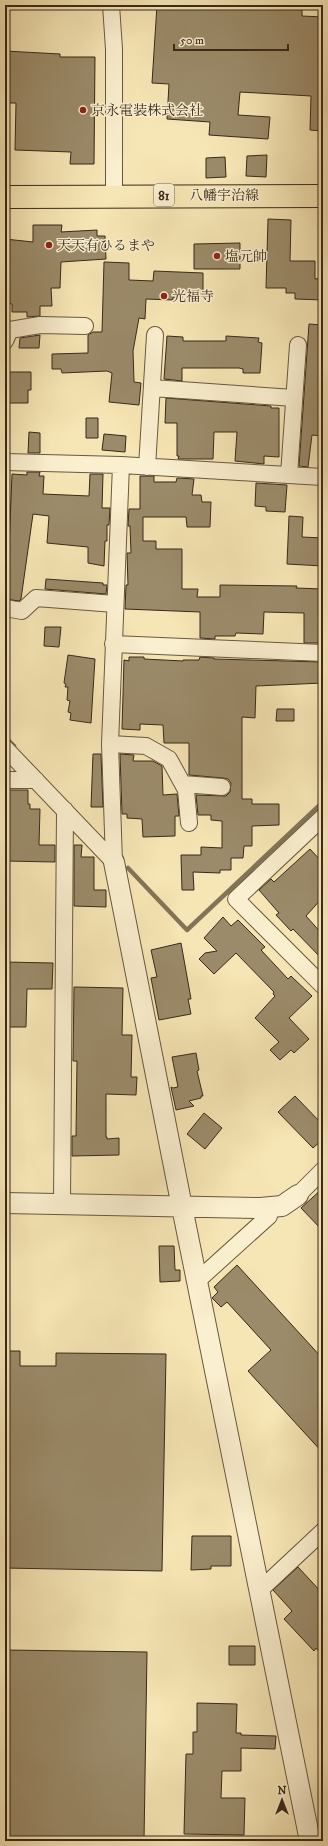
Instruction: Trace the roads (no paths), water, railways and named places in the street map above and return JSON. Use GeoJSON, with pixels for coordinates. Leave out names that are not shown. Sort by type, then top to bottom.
{"type":"FeatureCollection","features":[{"type":"Feature","properties":{"kind":"main road","name":"八幡宇治線"},"geometry":{"type":"LineString","coordinates":[[5,197],[114,195],[323,196]]}},
{"type":"Feature","properties":{"kind":"street"},"geometry":{"type":"LineString","coordinates":[[111,5],[114,49],[114,195]]}},
{"type":"Feature","properties":{"kind":"street"},"geometry":{"type":"LineString","coordinates":[[5,341],[10,330],[40,325],[85,326]]}},
{"type":"Feature","properties":{"kind":"street"},"geometry":{"type":"LineString","coordinates":[[147,467],[155,335]]}},
{"type":"Feature","properties":{"kind":"street"},"geometry":{"type":"LineString","coordinates":[[289,475],[298,345]]}},
{"type":"Feature","properties":{"kind":"street"},"geometry":{"type":"LineString","coordinates":[[152,388],[294,398]]}},
{"type":"Feature","properties":{"kind":"street"},"geometry":{"type":"LineString","coordinates":[[5,462],[121,465],[323,477]]}},
{"type":"Feature","properties":{"kind":"street"},"geometry":{"type":"LineString","coordinates":[[121,465],[110,744],[114,862],[310,1841]]}},
{"type":"Feature","properties":{"kind":"street"},"geometry":{"type":"LineString","coordinates":[[5,608],[22,611],[36,598],[115,604]]}},
{"type":"Feature","properties":{"kind":"street"},"geometry":{"type":"LineString","coordinates":[[113,644],[323,653]]}},
{"type":"Feature","properties":{"kind":"street"},"geometry":{"type":"LineString","coordinates":[[110,744],[146,746],[169,759],[186,790],[189,823]]}},
{"type":"Feature","properties":{"kind":"street"},"geometry":{"type":"LineString","coordinates":[[5,748],[114,862]]}},
{"type":"Feature","properties":{"kind":"street"},"geometry":{"type":"LineString","coordinates":[[5,780],[36,780]]}},
{"type":"Feature","properties":{"kind":"street"},"geometry":{"type":"LineString","coordinates":[[183,784],[222,787]]}},
{"type":"Feature","properties":{"kind":"street"},"geometry":{"type":"LineString","coordinates":[[62,1204],[65,810]]}},
{"type":"Feature","properties":{"kind":"street"},"geometry":{"type":"LineString","coordinates":[[323,817],[236,899],[323,986]]}},
{"type":"Feature","properties":{"kind":"street"},"geometry":{"type":"LineString","coordinates":[[5,1203],[260,1208],[282,1206],[298,1195],[323,1170]]}},
{"type":"Feature","properties":{"kind":"street"},"geometry":{"type":"LineString","coordinates":[[197,1281],[269,1216]]}},
{"type":"Feature","properties":{"kind":"street"},"geometry":{"type":"LineString","coordinates":[[259,1591],[323,1531]]}},
{"type":"Feature","properties":{"kind":"waterway"},"geometry":{"type":"LineString","coordinates":[[5,737],[14,746]]}},
{"type":"Feature","properties":{"kind":"waterway"},"geometry":{"type":"LineString","coordinates":[[128,868],[187,930],[323,802]]}},
{"type":"Feature","properties":{"kind":"place","name":"京永電装株式会社"},"geometry":{"type":"Point","coordinates":[83,110]}},
{"type":"Feature","properties":{"kind":"place","name":"天天有ひるまや"},"geometry":{"type":"Point","coordinates":[49,245]}},
{"type":"Feature","properties":{"kind":"place","name":"塩元帥"},"geometry":{"type":"Point","coordinates":[217,256]}},
{"type":"Feature","properties":{"kind":"place","name":"光福寺"},"geometry":{"type":"Point","coordinates":[164,296]}}]}
